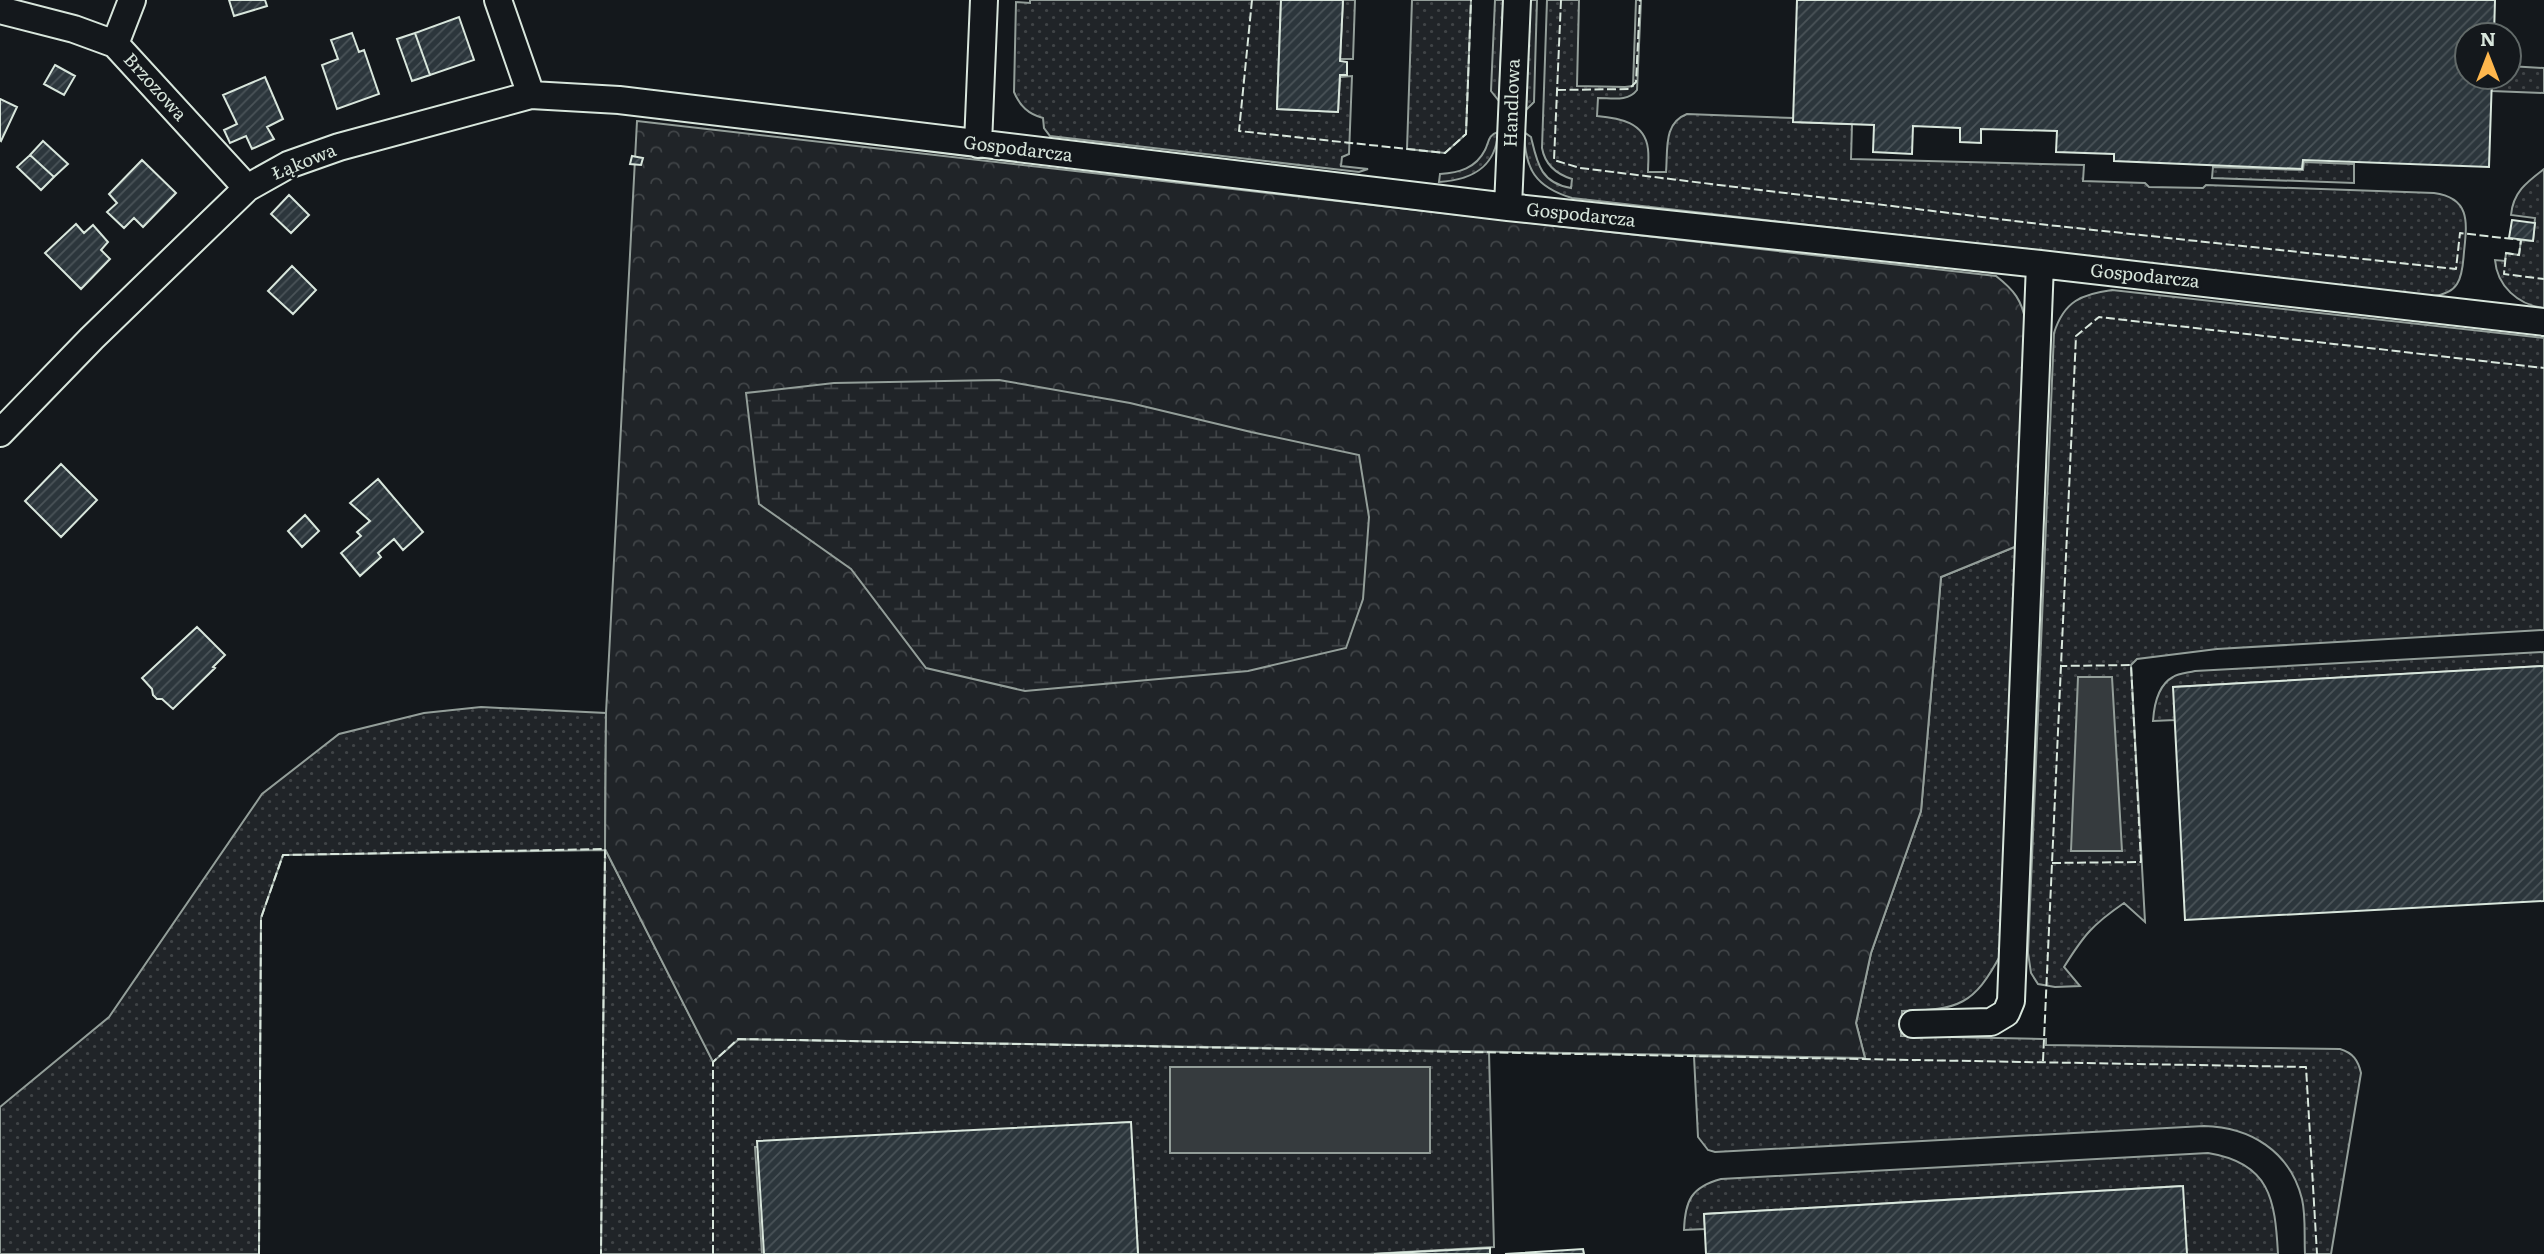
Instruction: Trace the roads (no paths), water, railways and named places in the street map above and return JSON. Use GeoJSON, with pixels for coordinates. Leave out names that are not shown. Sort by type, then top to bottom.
{"type":"FeatureCollection","features":[{"type":"Feature","properties":{"kind":"street"},"geometry":{"type":"LineString","coordinates":[[115,44],[132,0]]}},
{"type":"Feature","properties":{"kind":"street"},"geometry":{"type":"LineString","coordinates":[[498,0],[531,95]]}},
{"type":"Feature","properties":{"kind":"street"},"geometry":{"type":"LineString","coordinates":[[978,144],[984,0]]}},
{"type":"Feature","properties":{"kind":"street","name":"Handlowa"},"geometry":{"type":"LineString","coordinates":[[1508,207],[1517,0]]}},
{"type":"Feature","properties":{"kind":"street","name":"Brzozowa"},"geometry":{"type":"LineString","coordinates":[[0,10],[74,29],[115,44],[247,188]]}},
{"type":"Feature","properties":{"kind":"street","name":"Łąkowa"},"geometry":{"type":"LineString","coordinates":[[0,433],[92,338],[247,188],[288,165],[339,147],[531,95],[619,100]]}},
{"type":"Feature","properties":{"kind":"street","name":"Gospodarcza"},"geometry":{"type":"LineString","coordinates":[[619,100],[1508,207],[2544,322]]}},
{"type":"Feature","properties":{"kind":"street"},"geometry":{"type":"LineString","coordinates":[[1913,1024],[1991,1022],[2006,1013],[2011,1001],[2040,264]]}}]}
